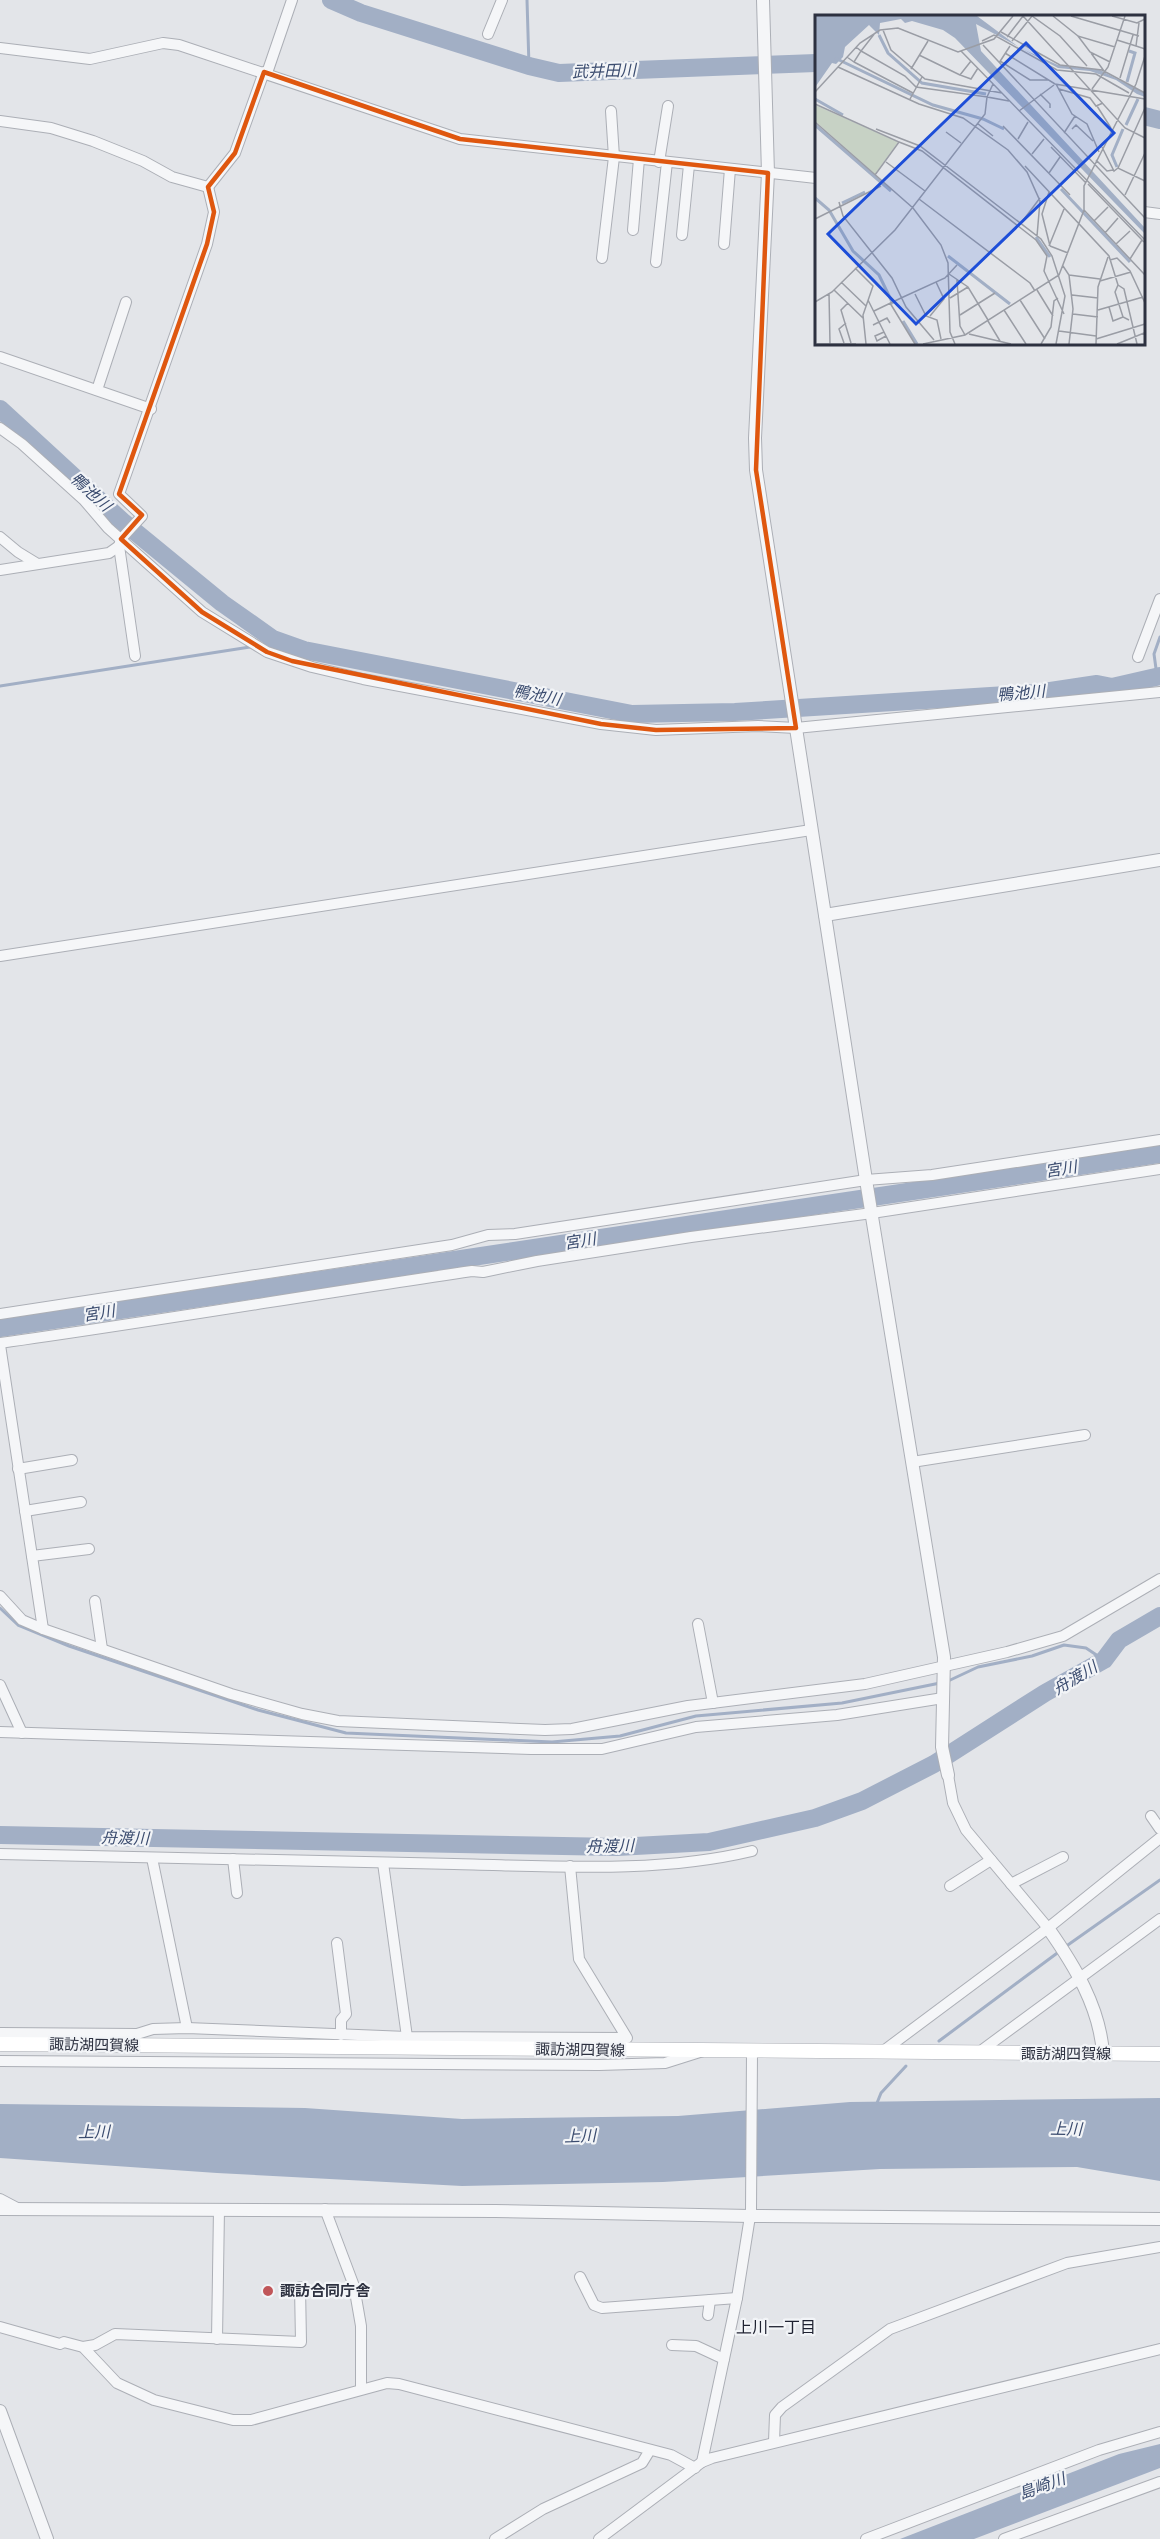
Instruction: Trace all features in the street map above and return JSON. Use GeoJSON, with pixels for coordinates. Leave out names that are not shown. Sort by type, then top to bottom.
{"type":"FeatureCollection","features":[{"type":"Feature","properties":{"kind":"main road","name":"諏訪湖四賀線"},"geometry":{"type":"LineString","coordinates":[[0,2044],[703,2051],[752,2055],[882,2052],[1160,2054]]}},
{"type":"Feature","properties":{"kind":"street"},"geometry":{"type":"LineString","coordinates":[[0,570],[109,553],[142,516],[119,494],[151,409],[207,244],[213,212],[208,187],[235,153],[292,0]]}},
{"type":"Feature","properties":{"kind":"street"},"geometry":{"type":"LineString","coordinates":[[488,34],[502,0]]}},
{"type":"Feature","properties":{"kind":"street"},"geometry":{"type":"LineString","coordinates":[[764,0],[768,173],[755,438],[756,470],[866,1183],[944,1667],[942,1747],[953,1803],[966,1830],[1048,1928],[1079,1977],[1094,2012],[1103,2054]]}},
{"type":"Feature","properties":{"kind":"street"},"geometry":{"type":"LineString","coordinates":[[0,48],[90,59],[171,44],[195,49],[460,139],[815,178]]}},
{"type":"Feature","properties":{"kind":"street"},"geometry":{"type":"LineString","coordinates":[[656,262],[668,106]]}},
{"type":"Feature","properties":{"kind":"street"},"geometry":{"type":"LineString","coordinates":[[602,258],[614,157],[611,111]]}},
{"type":"Feature","properties":{"kind":"street"},"geometry":{"type":"LineString","coordinates":[[0,121],[51,128],[83,138],[143,161],[172,177],[208,187]]}},
{"type":"Feature","properties":{"kind":"street"},"geometry":{"type":"LineString","coordinates":[[633,230],[639,159]]}},
{"type":"Feature","properties":{"kind":"street"},"geometry":{"type":"LineString","coordinates":[[682,235],[689,165]]}},
{"type":"Feature","properties":{"kind":"street"},"geometry":{"type":"LineString","coordinates":[[724,244],[730,169]]}},
{"type":"Feature","properties":{"kind":"street"},"geometry":{"type":"LineString","coordinates":[[1145,212],[1160,214]]}},
{"type":"Feature","properties":{"kind":"street"},"geometry":{"type":"LineString","coordinates":[[97,390],[126,302]]}},
{"type":"Feature","properties":{"kind":"street"},"geometry":{"type":"LineString","coordinates":[[0,357],[151,409]]}},
{"type":"Feature","properties":{"kind":"street"},"geometry":{"type":"LineString","coordinates":[[0,428],[22,444],[84,500],[120,543],[202,612],[267,652],[302,664],[363,679],[601,724],[674,730],[796,726],[1160,692]]}},
{"type":"Feature","properties":{"kind":"street"},"geometry":{"type":"LineString","coordinates":[[0,537],[26,558],[36,563]]}},
{"type":"Feature","properties":{"kind":"street"},"geometry":{"type":"LineString","coordinates":[[120,543],[135,656]]}},
{"type":"Feature","properties":{"kind":"street"},"geometry":{"type":"LineString","coordinates":[[1138,657],[1160,599]]}},
{"type":"Feature","properties":{"kind":"street"},"geometry":{"type":"LineString","coordinates":[[0,956],[811,830]]}},
{"type":"Feature","properties":{"kind":"street"},"geometry":{"type":"LineString","coordinates":[[825,915],[1160,860]]}},
{"type":"Feature","properties":{"kind":"street"},"geometry":{"type":"LineString","coordinates":[[0,1314],[452,1245],[488,1235],[515,1234],[1160,1140]]}},
{"type":"Feature","properties":{"kind":"street"},"geometry":{"type":"LineString","coordinates":[[43,1629],[18,1469],[4,1404],[0,1344],[461,1273],[483,1272],[537,1260],[1160,1169]]}},
{"type":"Feature","properties":{"kind":"street"},"geometry":{"type":"LineString","coordinates":[[912,1462],[1085,1435]]}},
{"type":"Feature","properties":{"kind":"street"},"geometry":{"type":"LineString","coordinates":[[18,1469],[72,1460]]}},
{"type":"Feature","properties":{"kind":"street"},"geometry":{"type":"LineString","coordinates":[[25,1511],[81,1502]]}},
{"type":"Feature","properties":{"kind":"street"},"geometry":{"type":"LineString","coordinates":[[32,1556],[89,1548]]}},
{"type":"Feature","properties":{"kind":"street"},"geometry":{"type":"LineString","coordinates":[[0,1596],[22,1620],[43,1629],[231,1694],[302,1714],[338,1721],[572,1729],[713,1703],[825,1690],[944,1667],[1063,1636],[1160,1579]]}},
{"type":"Feature","properties":{"kind":"street"},"geometry":{"type":"LineString","coordinates":[[95,1601],[102,1649]]}},
{"type":"Feature","properties":{"kind":"street"},"geometry":{"type":"LineString","coordinates":[[698,1624],[713,1703]]}},
{"type":"Feature","properties":{"kind":"street"},"geometry":{"type":"LineString","coordinates":[[0,1685],[22,1732]]}},
{"type":"Feature","properties":{"kind":"street"},"geometry":{"type":"LineString","coordinates":[[0,1732],[531,1749],[602,1749],[696,1727],[837,1715],[943,1698]]}},
{"type":"Feature","properties":{"kind":"street"},"geometry":{"type":"LineString","coordinates":[[1151,1816],[1160,1829]]}},
{"type":"Feature","properties":{"kind":"street"},"geometry":{"type":"LineString","coordinates":[[882,2052],[1048,1928],[1160,1838]]}},
{"type":"Feature","properties":{"kind":"street"},"geometry":{"type":"LineString","coordinates":[[0,1854],[118,1854],[152,1858],[570,1866],[668,1863],[727,1857],[752,1851]]}},
{"type":"Feature","properties":{"kind":"street"},"geometry":{"type":"LineString","coordinates":[[1011,1884],[1063,1857]]}},
{"type":"Feature","properties":{"kind":"street"},"geometry":{"type":"LineString","coordinates":[[152,1858],[188,2028]]}},
{"type":"Feature","properties":{"kind":"street"},"geometry":{"type":"LineString","coordinates":[[233,1859],[237,1893]]}},
{"type":"Feature","properties":{"kind":"street"},"geometry":{"type":"LineString","coordinates":[[950,1886],[991,1860]]}},
{"type":"Feature","properties":{"kind":"street"},"geometry":{"type":"LineString","coordinates":[[383,1863],[407,2037]]}},
{"type":"Feature","properties":{"kind":"street"},"geometry":{"type":"LineString","coordinates":[[0,2033],[137,2034],[153,2029],[188,2028],[407,2037],[627,2038],[579,1959],[570,1866]]}},
{"type":"Feature","properties":{"kind":"street"},"geometry":{"type":"LineString","coordinates":[[977,2053],[1160,1919]]}},
{"type":"Feature","properties":{"kind":"street"},"geometry":{"type":"LineString","coordinates":[[337,1943],[346,2014],[341,2020],[341,2035]]}},
{"type":"Feature","properties":{"kind":"street"},"geometry":{"type":"LineString","coordinates":[[0,2061],[599,2065],[666,2063],[703,2051]]}},
{"type":"Feature","properties":{"kind":"street"},"geometry":{"type":"LineString","coordinates":[[698,2465],[737,2298],[751,2213],[752,2055]]}},
{"type":"Feature","properties":{"kind":"street"},"geometry":{"type":"LineString","coordinates":[[0,2199],[20,2209]]}},
{"type":"Feature","properties":{"kind":"street"},"geometry":{"type":"LineString","coordinates":[[0,2209],[751,2213],[1160,2219]]}},
{"type":"Feature","properties":{"kind":"street"},"geometry":{"type":"LineString","coordinates":[[217,2339],[219,2209]]}},
{"type":"Feature","properties":{"kind":"street"},"geometry":{"type":"LineString","coordinates":[[325,2210],[354,2286],[361,2326],[361,2389]]}},
{"type":"Feature","properties":{"kind":"street"},"geometry":{"type":"LineString","coordinates":[[774,2442],[775,2415],[782,2407],[890,2329],[1067,2263],[1160,2247]]}},
{"type":"Feature","properties":{"kind":"street"},"geometry":{"type":"LineString","coordinates":[[580,2277],[594,2305],[602,2308],[737,2298]]}},
{"type":"Feature","properties":{"kind":"street"},"geometry":{"type":"LineString","coordinates":[[0,2327],[60,2344],[64,2342],[83,2347],[95,2345],[115,2334],[301,2342],[300,2287]]}},
{"type":"Feature","properties":{"kind":"street"},"geometry":{"type":"LineString","coordinates":[[708,2315],[710,2300]]}},
{"type":"Feature","properties":{"kind":"street"},"geometry":{"type":"LineString","coordinates":[[672,2345],[696,2346],[724,2359]]}},
{"type":"Feature","properties":{"kind":"street"},"geometry":{"type":"LineString","coordinates":[[83,2347],[117,2383],[137,2393],[154,2400],[234,2420],[251,2420],[361,2389],[387,2383],[399,2384],[671,2455],[698,2465]]}},
{"type":"Feature","properties":{"kind":"street"},"geometry":{"type":"LineString","coordinates":[[599,2539],[698,2465],[774,2442],[1160,2349]]}},
{"type":"Feature","properties":{"kind":"street"},"geometry":{"type":"LineString","coordinates":[[0,2411],[47,2539]]}},
{"type":"Feature","properties":{"kind":"street"},"geometry":{"type":"LineString","coordinates":[[866,2539],[1099,2450],[1160,2432]]}},
{"type":"Feature","properties":{"kind":"street"},"geometry":{"type":"LineString","coordinates":[[495,2539],[543,2509],[642,2463],[650,2450]]}},
{"type":"Feature","properties":{"kind":"street"},"geometry":{"type":"LineString","coordinates":[[1004,2539],[1160,2482]]}},
{"type":"Feature","properties":{"kind":"highlighted area"},"geometry":{"type":"Polygon","coordinates":[[[264,72],[460,139],[768,173],[756,470],[796,728],[656,730],[601,724],[292,661],[267,652],[202,612],[121,539],[142,515],[119,494],[207,244],[214,212],[208,187],[235,153],[264,72]]]}},
{"type":"Feature","properties":{"kind":"water","name":"上川"},"geometry":{"type":"Polygon","coordinates":[[[1160,2098],[1160,2181],[1077,2167],[880,2169],[663,2182],[462,2186],[217,2173],[0,2158],[0,2104],[305,2108],[462,2119],[678,2116],[850,2102],[1160,2098]]]}},
{"type":"Feature","properties":{"kind":"water","name":"島崎川"},"geometry":{"type":"Polygon","coordinates":[[[1160,2444],[1160,2468],[974,2539],[900,2539],[1119,2454],[1160,2444]]]}},
{"type":"Feature","properties":{"kind":"waterway","name":"武井田川"},"geometry":{"type":"LineString","coordinates":[[331,0],[361,13],[529,66],[559,73],[815,63]]}},
{"type":"Feature","properties":{"kind":"waterway"},"geometry":{"type":"LineString","coordinates":[[527,0],[529,66]]}},
{"type":"Feature","properties":{"kind":"waterway","name":"武井田川"},"geometry":{"type":"LineString","coordinates":[[1145,116],[1160,120]]}},
{"type":"Feature","properties":{"kind":"waterway","name":"鴨池川"},"geometry":{"type":"LineString","coordinates":[[0,409],[122,521],[222,603],[273,639],[304,650],[632,714],[735,712],[1037,693],[1097,684],[1112,687],[1160,676]]}},
{"type":"Feature","properties":{"kind":"waterway"},"geometry":{"type":"LineString","coordinates":[[1157,676],[1154,654],[1160,637]]}},
{"type":"Feature","properties":{"kind":"waterway"},"geometry":{"type":"LineString","coordinates":[[262,645],[273,639]]}},
{"type":"Feature","properties":{"kind":"waterway"},"geometry":{"type":"LineString","coordinates":[[0,686],[250,647]]}},
{"type":"Feature","properties":{"kind":"waterway","name":"宮川"},"geometry":{"type":"LineString","coordinates":[[0,1328],[1160,1154]]}},
{"type":"Feature","properties":{"kind":"waterway"},"geometry":{"type":"LineString","coordinates":[[0,1608],[18,1625],[69,1646],[258,1710],[346,1733],[552,1742],[620,1736],[696,1716],[842,1703],[940,1683]]}},
{"type":"Feature","properties":{"kind":"waterway","name":"舟渡川"},"geometry":{"type":"LineString","coordinates":[[0,1835],[617,1847],[709,1842],[815,1818],[862,1801],[934,1764],[1045,1693],[1104,1660],[1119,1640],[1160,1616]]}},
{"type":"Feature","properties":{"kind":"waterway"},"geometry":{"type":"LineString","coordinates":[[946,1682],[978,1667],[1032,1656],[1064,1645],[1086,1648],[1104,1660]]}},
{"type":"Feature","properties":{"kind":"waterway"},"geometry":{"type":"LineString","coordinates":[[1065,1947],[1160,1880]]}},
{"type":"Feature","properties":{"kind":"waterway"},"geometry":{"type":"LineString","coordinates":[[939,2041],[1060,1951]]}},
{"type":"Feature","properties":{"kind":"waterway"},"geometry":{"type":"LineString","coordinates":[[877,2103],[881,2093],[906,2066]]}},
{"type":"Feature","properties":{"kind":"place","name":"諏訪合同庁舎"},"geometry":{"type":"Point","coordinates":[268,2291]}},
{"type":"Feature","properties":{"kind":"district","name":"上川一丁目"},"geometry":{"type":"Point","coordinates":[776,2327]}}]}
